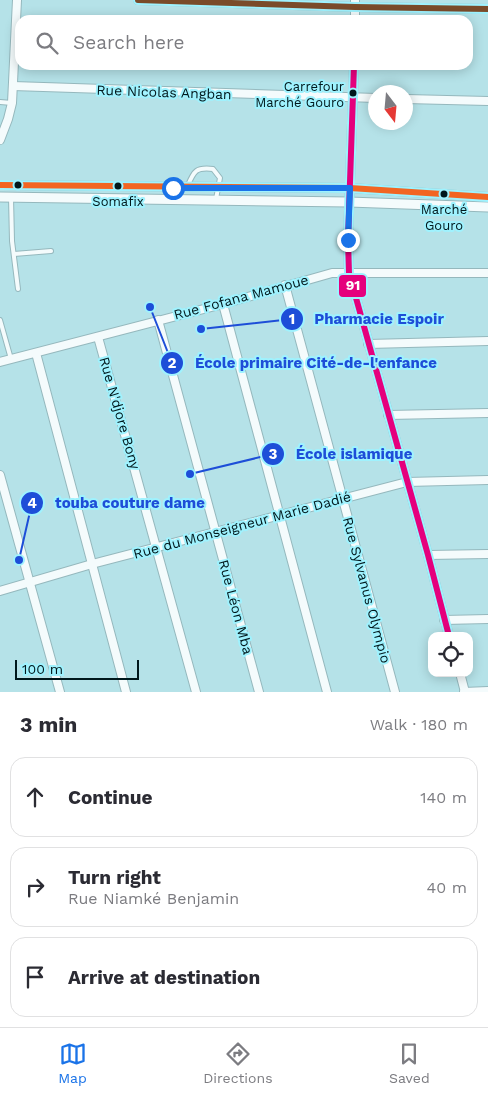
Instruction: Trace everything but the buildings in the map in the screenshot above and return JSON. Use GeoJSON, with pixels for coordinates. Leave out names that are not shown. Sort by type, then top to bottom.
{"type":"FeatureCollection","features":[{"type":"Feature","properties":{"kind":"street"},"geometry":{"type":"LineString","coordinates":[[16,15],[17,0]]}},
{"type":"Feature","properties":{"kind":"street"},"geometry":{"type":"LineString","coordinates":[[138,0],[355,3],[488,9]]}},
{"type":"Feature","properties":{"kind":"street"},"geometry":{"type":"LineString","coordinates":[[0,140],[12,103],[15,43]]}},
{"type":"Feature","properties":{"kind":"street"},"geometry":{"type":"LineString","coordinates":[[354,70],[348,240],[349,273],[448,632]]}},
{"type":"Feature","properties":{"kind":"street","name":"Rue Nicolas Angban"},"geometry":{"type":"LineString","coordinates":[[13,86],[368,98]]}},
{"type":"Feature","properties":{"kind":"street"},"geometry":{"type":"LineString","coordinates":[[413,99],[488,100]]}},
{"type":"Feature","properties":{"kind":"street"},"geometry":{"type":"LineString","coordinates":[[0,185],[350,188],[488,197]]}},
{"type":"Feature","properties":{"kind":"street"},"geometry":{"type":"LineString","coordinates":[[0,197],[349,202],[488,207]]}},
{"type":"Feature","properties":{"kind":"street","name":"Rue Fofana Mamoue"},"geometry":{"type":"LineString","coordinates":[[0,362],[223,304],[332,272],[488,273]]}},
{"type":"Feature","properties":{"kind":"street","name":"Rue Sylvanus Olympio"},"geometry":{"type":"LineString","coordinates":[[285,285],[395,692]]}},
{"type":"Feature","properties":{"kind":"street"},"geometry":{"type":"LineString","coordinates":[[223,304],[327,692]]}},
{"type":"Feature","properties":{"kind":"street","name":"Rue Léon Mba"},"geometry":{"type":"LineString","coordinates":[[158,320],[259,692]]}},
{"type":"Feature","properties":{"kind":"street","name":"Rue N'djore Bony"},"geometry":{"type":"LineString","coordinates":[[98,337],[196,692]]}},
{"type":"Feature","properties":{"kind":"street"},"geometry":{"type":"LineString","coordinates":[[368,344],[488,341]]}},
{"type":"Feature","properties":{"kind":"street"},"geometry":{"type":"LineString","coordinates":[[36,353],[126,692]]}},
{"type":"Feature","properties":{"kind":"street"},"geometry":{"type":"LineString","coordinates":[[388,415],[488,414]]}},
{"type":"Feature","properties":{"kind":"street"},"geometry":{"type":"LineString","coordinates":[[0,475],[60,692]]}},
{"type":"Feature","properties":{"kind":"street","name":"Rue du Monseigneur Marie Dadié"},"geometry":{"type":"LineString","coordinates":[[0,591],[92,564],[407,482],[488,480]]}},
{"type":"Feature","properties":{"kind":"street"},"geometry":{"type":"LineString","coordinates":[[428,555],[488,554]]}},
{"type":"Feature","properties":{"kind":"street"},"geometry":{"type":"LineString","coordinates":[[444,620],[488,618]]}},
{"type":"Feature","properties":{"kind":"street"},"geometry":{"type":"LineString","coordinates":[[461,677],[465,692],[488,691]]}},
{"type":"Feature","properties":{"kind":"lane"},"geometry":{"type":"LineString","coordinates":[[0,102],[12,103]]}},
{"type":"Feature","properties":{"kind":"lane"},"geometry":{"type":"LineString","coordinates":[[187,188],[194,173],[204,168],[213,169],[220,178],[216,200]]}},
{"type":"Feature","properties":{"kind":"lane"},"geometry":{"type":"LineString","coordinates":[[11,197],[18,289]]}},
{"type":"Feature","properties":{"kind":"lane"},"geometry":{"type":"LineString","coordinates":[[14,254],[51,251]]}},
{"type":"Feature","properties":{"kind":"lane"},"geometry":{"type":"LineString","coordinates":[[0,320],[11,359]]}},
{"type":"Feature","properties":{"kind":"transit line"},"geometry":{"type":"LineString","coordinates":[[138,0],[488,9]]}},
{"type":"Feature","properties":{"kind":"transit line","name":"91"},"geometry":{"type":"LineString","coordinates":[[354,70],[348,240],[349,273],[448,632]]}},
{"type":"Feature","properties":{"kind":"transit line"},"geometry":{"type":"LineString","coordinates":[[0,185],[350,188],[488,197]]}},
{"type":"Feature","properties":{"kind":"place","name":"Carrefour Marché Gouro"},"geometry":{"type":"Point","coordinates":[353,93]}},
{"type":"Feature","properties":{"kind":"place","name":"Somafix"},"geometry":{"type":"Point","coordinates":[118,186]}},
{"type":"Feature","properties":{"kind":"place","name":"Marché Gouro"},"geometry":{"type":"Point","coordinates":[444,194]}},
{"type":"Feature","properties":{"kind":"place","name":"École primaire Cité-de-l'enfance"},"geometry":{"type":"Point","coordinates":[150,307]}},
{"type":"Feature","properties":{"kind":"place","name":"Pharmacie Espoir"},"geometry":{"type":"Point","coordinates":[201,329]}},
{"type":"Feature","properties":{"kind":"place","name":"École islamique"},"geometry":{"type":"Point","coordinates":[190,474]}},
{"type":"Feature","properties":{"kind":"place","name":"touba couture dame"},"geometry":{"type":"Point","coordinates":[19,560]}},
{"type":"Feature","properties":{"kind":"route"},"geometry":{"type":"LineString","coordinates":[[173,188],[350,188],[348,240]]}}]}
